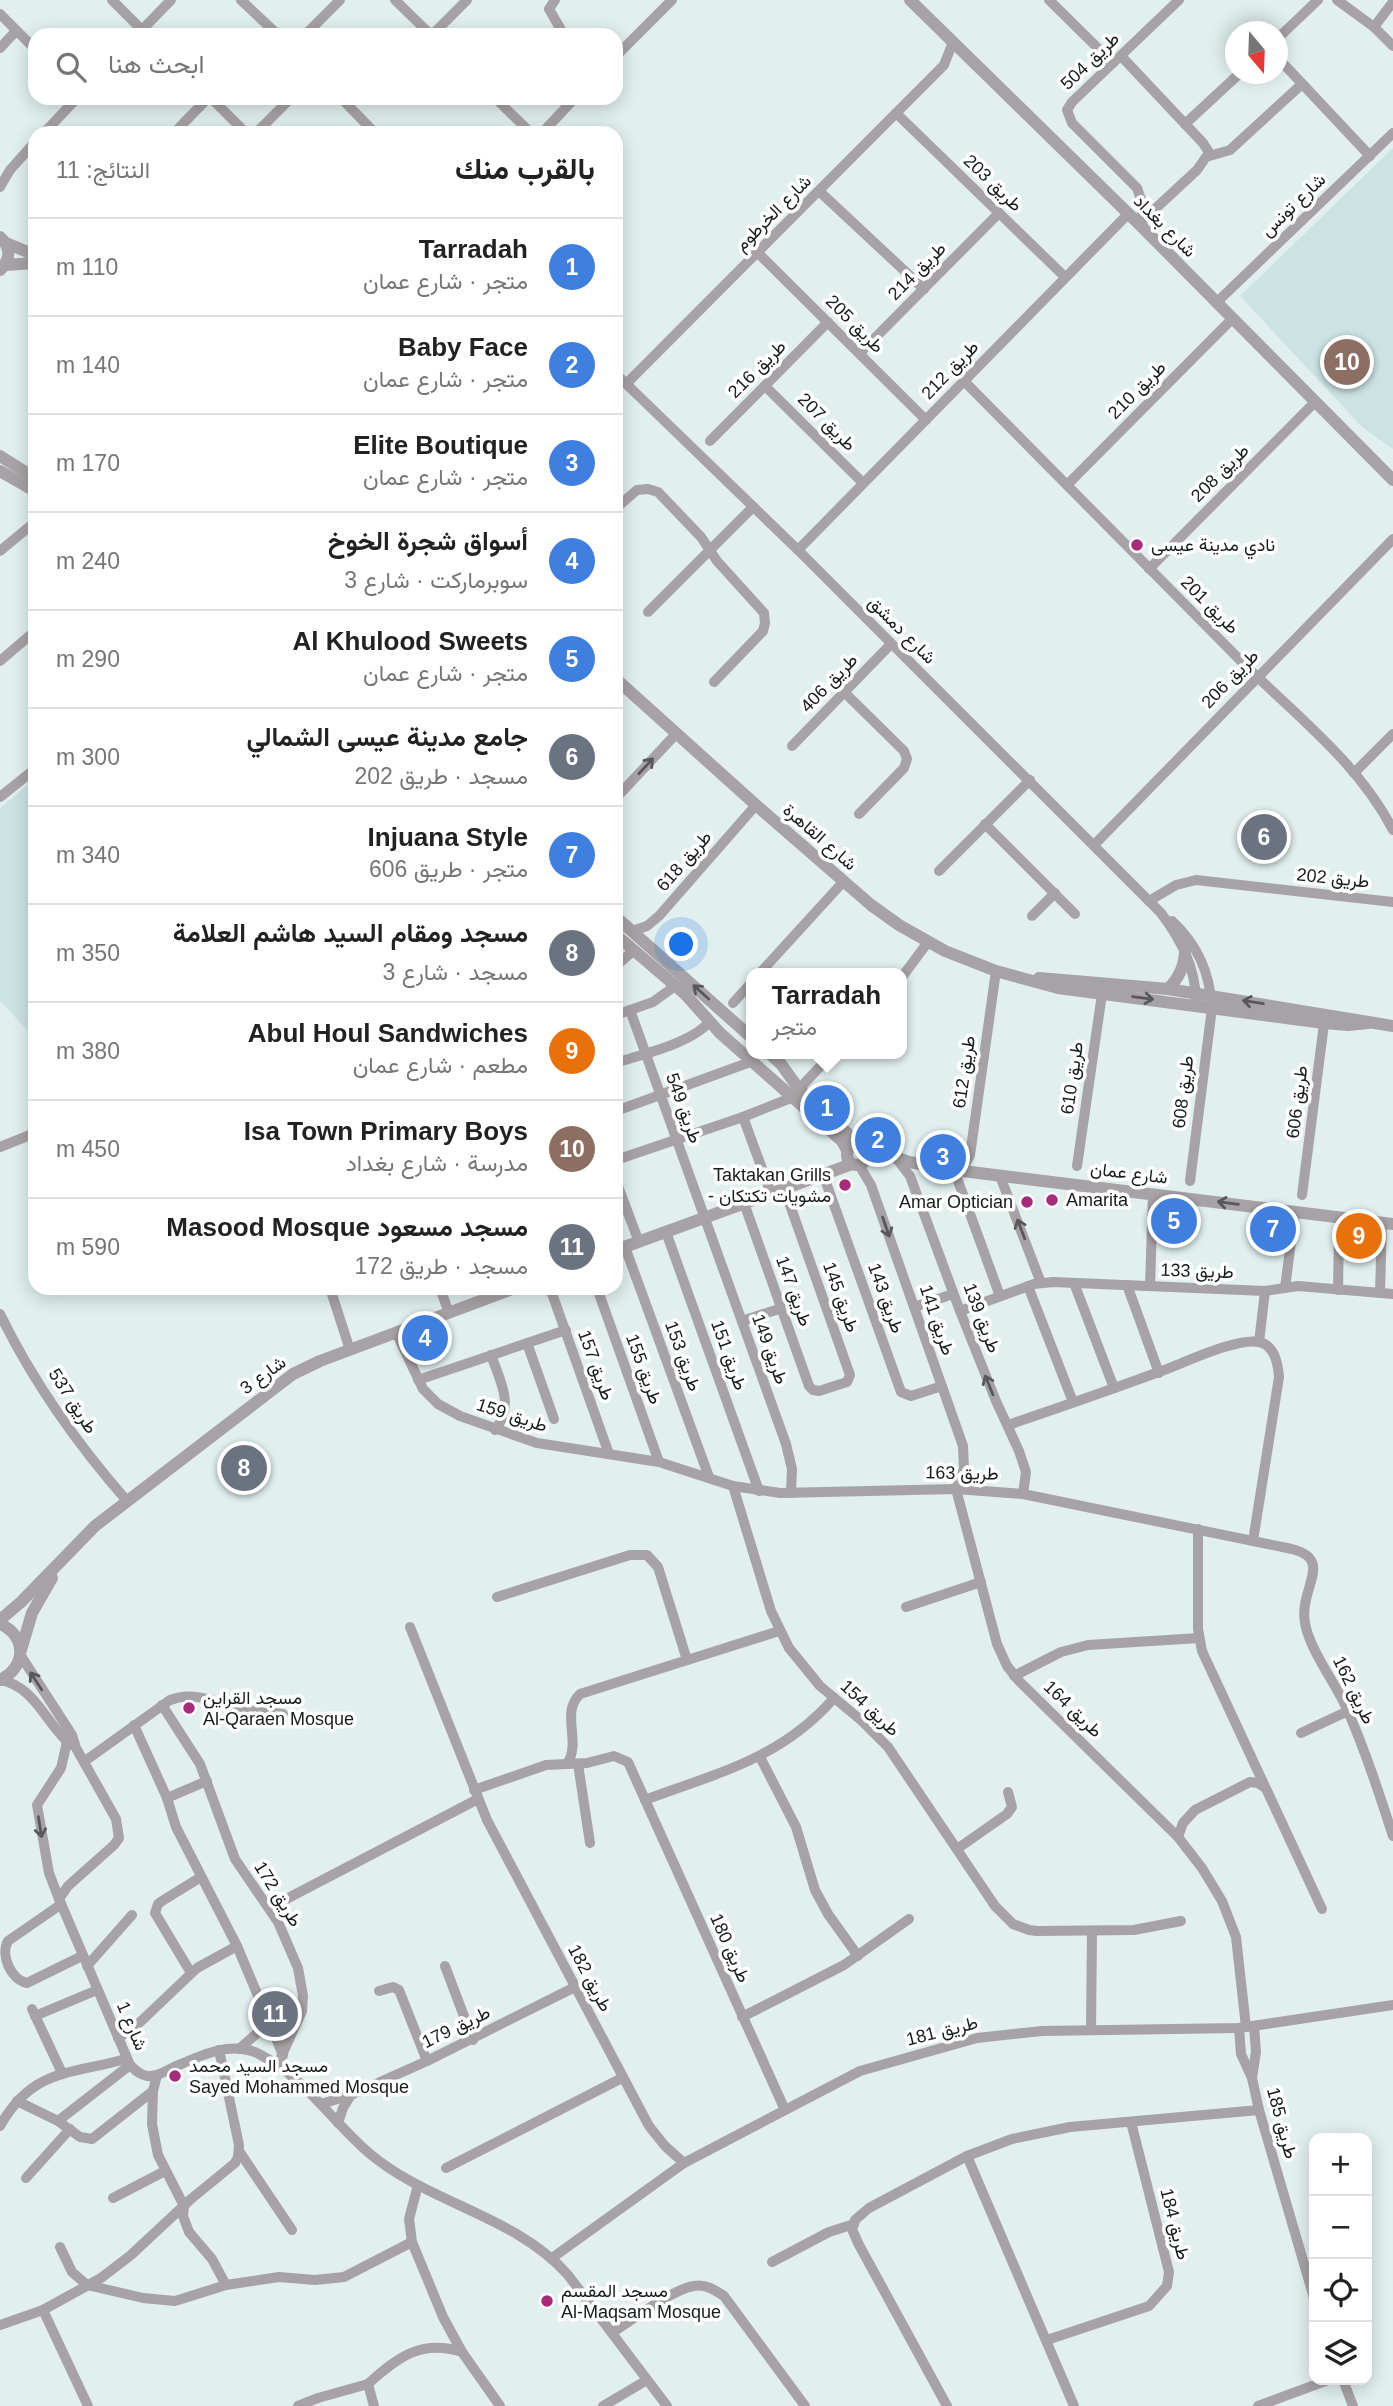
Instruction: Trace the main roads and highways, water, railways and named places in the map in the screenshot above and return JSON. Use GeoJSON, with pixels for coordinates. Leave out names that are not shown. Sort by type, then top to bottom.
{"type":"FeatureCollection","features":[{"type":"Feature","properties":{"kind":"place","name":"Isa Town Primary Boys"},"geometry":{"type":"Point","coordinates":[1347,362]}},
{"type":"Feature","properties":{"kind":"place","name":"نادي مدينة عيسى"},"geometry":{"type":"Point","coordinates":[1137,545]}},
{"type":"Feature","properties":{"kind":"place","name":"جامع مدينة عيسى الشمالي"},"geometry":{"type":"Point","coordinates":[1264,837]}},
{"type":"Feature","properties":{"kind":"place","name":"Tarradah"},"geometry":{"type":"Point","coordinates":[827,1108]}},
{"type":"Feature","properties":{"kind":"place","name":"Baby Face"},"geometry":{"type":"Point","coordinates":[878,1140]}},
{"type":"Feature","properties":{"kind":"place","name":"Elite Boutique"},"geometry":{"type":"Point","coordinates":[943,1157]}},
{"type":"Feature","properties":{"kind":"place","name":"Taktakan Grills - مشويات تكتكان"},"geometry":{"type":"Point","coordinates":[845,1185]}},
{"type":"Feature","properties":{"kind":"place","name":"Amarita"},"geometry":{"type":"Point","coordinates":[1052,1200]}},
{"type":"Feature","properties":{"kind":"place","name":"Amar Optician"},"geometry":{"type":"Point","coordinates":[1027,1202]}},
{"type":"Feature","properties":{"kind":"place","name":"Al Khulood Sweets"},"geometry":{"type":"Point","coordinates":[1174,1221]}},
{"type":"Feature","properties":{"kind":"place","name":"Injuana Style"},"geometry":{"type":"Point","coordinates":[1273,1229]}},
{"type":"Feature","properties":{"kind":"place","name":"Abul Houl Sandwiches"},"geometry":{"type":"Point","coordinates":[1359,1236]}},
{"type":"Feature","properties":{"kind":"place","name":"أسواق شجرة الخوخ"},"geometry":{"type":"Point","coordinates":[425,1338]}},
{"type":"Feature","properties":{"kind":"place","name":"مسجد ومقام السيد هاشم العلامة"},"geometry":{"type":"Point","coordinates":[244,1468]}},
{"type":"Feature","properties":{"kind":"place","name":"مسجد القراين Al-Qaraen Mosque"},"geometry":{"type":"Point","coordinates":[189,1708]}},
{"type":"Feature","properties":{"kind":"place","name":"مسجد مسعود Masood Mosque"},"geometry":{"type":"Point","coordinates":[275,2014]}},
{"type":"Feature","properties":{"kind":"place","name":"مسجد السيد محمد Sayed Mohammed Mosque"},"geometry":{"type":"Point","coordinates":[175,2076]}},
{"type":"Feature","properties":{"kind":"place","name":"مسجد المقسم Al-Maqsam Mosque"},"geometry":{"type":"Point","coordinates":[547,2301]}}]}
